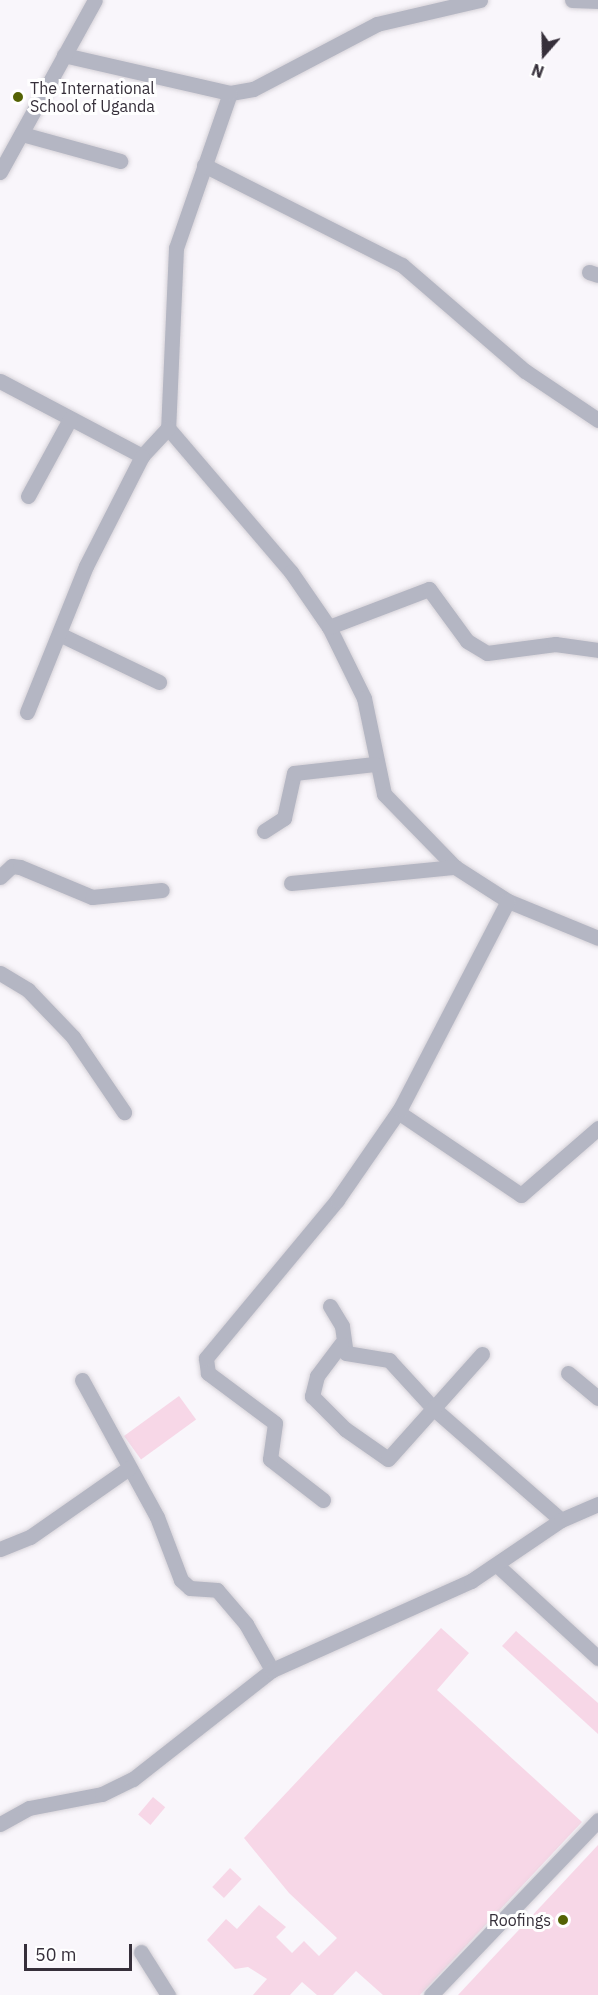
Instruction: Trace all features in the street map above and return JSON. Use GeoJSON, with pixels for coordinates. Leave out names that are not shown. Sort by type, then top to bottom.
{"type":"FeatureCollection","features":[{"type":"Feature","properties":{"kind":"street"},"geometry":{"type":"LineString","coordinates":[[64,56],[231,93],[253,89],[377,24],[480,0]]}},
{"type":"Feature","properties":{"kind":"street"},"geometry":{"type":"LineString","coordinates":[[572,0],[597,4]]}},
{"type":"Feature","properties":{"kind":"street"},"geometry":{"type":"LineString","coordinates":[[0,172],[64,56],[88,2]]}},
{"type":"Feature","properties":{"kind":"street"},"geometry":{"type":"LineString","coordinates":[[27,711],[86,566],[142,456],[168,428],[176,248],[231,93]]}},
{"type":"Feature","properties":{"kind":"street"},"geometry":{"type":"LineString","coordinates":[[22,134],[120,160]]}},
{"type":"Feature","properties":{"kind":"street"},"geometry":{"type":"LineString","coordinates":[[204,165],[402,265],[525,371],[598,420]]}},
{"type":"Feature","properties":{"kind":"street"},"geometry":{"type":"LineString","coordinates":[[0,381],[142,456]]}},
{"type":"Feature","properties":{"kind":"street"},"geometry":{"type":"LineString","coordinates":[[28,496],[70,419]]}},
{"type":"Feature","properties":{"kind":"street"},"geometry":{"type":"LineString","coordinates":[[168,428],[298,580],[329,627],[364,698],[374,764],[384,795],[455,867],[508,901],[598,938]]}},
{"type":"Feature","properties":{"kind":"street"},"geometry":{"type":"LineString","coordinates":[[329,627],[429,589],[476,649],[487,653],[555,644],[598,650]]}},
{"type":"Feature","properties":{"kind":"street"},"geometry":{"type":"LineString","coordinates":[[59,634],[159,682]]}},
{"type":"Feature","properties":{"kind":"street"},"geometry":{"type":"LineString","coordinates":[[264,831],[284,818],[294,773],[374,764]]}},
{"type":"Feature","properties":{"kind":"street"},"geometry":{"type":"LineString","coordinates":[[0,877],[12,866],[20,867],[92,897],[162,890]]}},
{"type":"Feature","properties":{"kind":"street"},"geometry":{"type":"LineString","coordinates":[[291,883],[455,867]]}},
{"type":"Feature","properties":{"kind":"street"},"geometry":{"type":"LineString","coordinates":[[323,1500],[270,1459],[275,1423],[204,1366],[337,1200],[398,1112],[508,901]]}},
{"type":"Feature","properties":{"kind":"street"},"geometry":{"type":"LineString","coordinates":[[0,973],[28,990],[73,1037],[124,1112]]}},
{"type":"Feature","properties":{"kind":"street"},"geometry":{"type":"LineString","coordinates":[[398,1112],[521,1195],[598,1128]]}},
{"type":"Feature","properties":{"kind":"street"},"geometry":{"type":"LineString","coordinates":[[330,1306],[342,1326],[341,1344],[317,1376],[312,1396],[384,1458],[393,1458],[433,1408],[482,1354]]}},
{"type":"Feature","properties":{"kind":"street"},"geometry":{"type":"LineString","coordinates":[[341,1344],[353,1358],[388,1360],[433,1408],[561,1520]]}},
{"type":"Feature","properties":{"kind":"street"},"geometry":{"type":"LineString","coordinates":[[568,1373],[598,1398]]}},
{"type":"Feature","properties":{"kind":"street"},"geometry":{"type":"LineString","coordinates":[[82,1380],[157,1517],[181,1580],[190,1588],[217,1590],[246,1624],[272,1670]]}},
{"type":"Feature","properties":{"kind":"street"},"geometry":{"type":"LineString","coordinates":[[0,1549],[30,1537],[129,1468]]}},
{"type":"Feature","properties":{"kind":"street"},"geometry":{"type":"LineString","coordinates":[[0,1824],[29,1808],[102,1794],[134,1779],[272,1670],[498,1566],[561,1520],[598,1504]]}},
{"type":"Feature","properties":{"kind":"street"},"geometry":{"type":"LineString","coordinates":[[498,1566],[598,1658]]}},
{"type":"Feature","properties":{"kind":"street"},"geometry":{"type":"LineString","coordinates":[[431,1995],[598,1820]]}},
{"type":"Feature","properties":{"kind":"street"},"geometry":{"type":"LineString","coordinates":[[141,1952],[168,1995]]}},
{"type":"Feature","properties":{"kind":"building"},"geometry":{"type":"Polygon","coordinates":[[[179,1396],[196,1419],[141,1459],[124,1436],[179,1396]]]}},
{"type":"Feature","properties":{"kind":"building"},"geometry":{"type":"Polygon","coordinates":[[[441,1628],[469,1653],[437,1690],[582,1822],[420,1995],[383,1995],[356,1971],[333,1995],[317,1995],[302,1982],[290,1995],[253,1995],[267,1979],[248,1967],[235,1969],[207,1940],[226,1919],[237,1929],[259,1905],[286,1927],[276,1937],[292,1953],[304,1941],[319,1956],[337,1938],[289,1893],[244,1838],[441,1628]]]}},
{"type":"Feature","properties":{"kind":"building"},"geometry":{"type":"Polygon","coordinates":[[[516,1631],[598,1703],[598,1734],[502,1646],[516,1631]]]}},
{"type":"Feature","properties":{"kind":"building"},"geometry":{"type":"Polygon","coordinates":[[[153,1797],[165,1807],[150,1825],[138,1815],[153,1797]]]}},
{"type":"Feature","properties":{"kind":"building","name":"Roofings"},"geometry":{"type":"Polygon","coordinates":[[[598,1845],[598,1995],[458,1995],[598,1845]]]}},
{"type":"Feature","properties":{"kind":"building"},"geometry":{"type":"Polygon","coordinates":[[[230,1868],[242,1879],[224,1898],[212,1887],[230,1868]]]}},
{"type":"Feature","properties":{"kind":"place","name":"The International School of Uganda"},"geometry":{"type":"Point","coordinates":[18,97]}},
{"type":"Feature","properties":{"kind":"place","name":"Roofings"},"geometry":{"type":"Point","coordinates":[563,1920]}}]}
